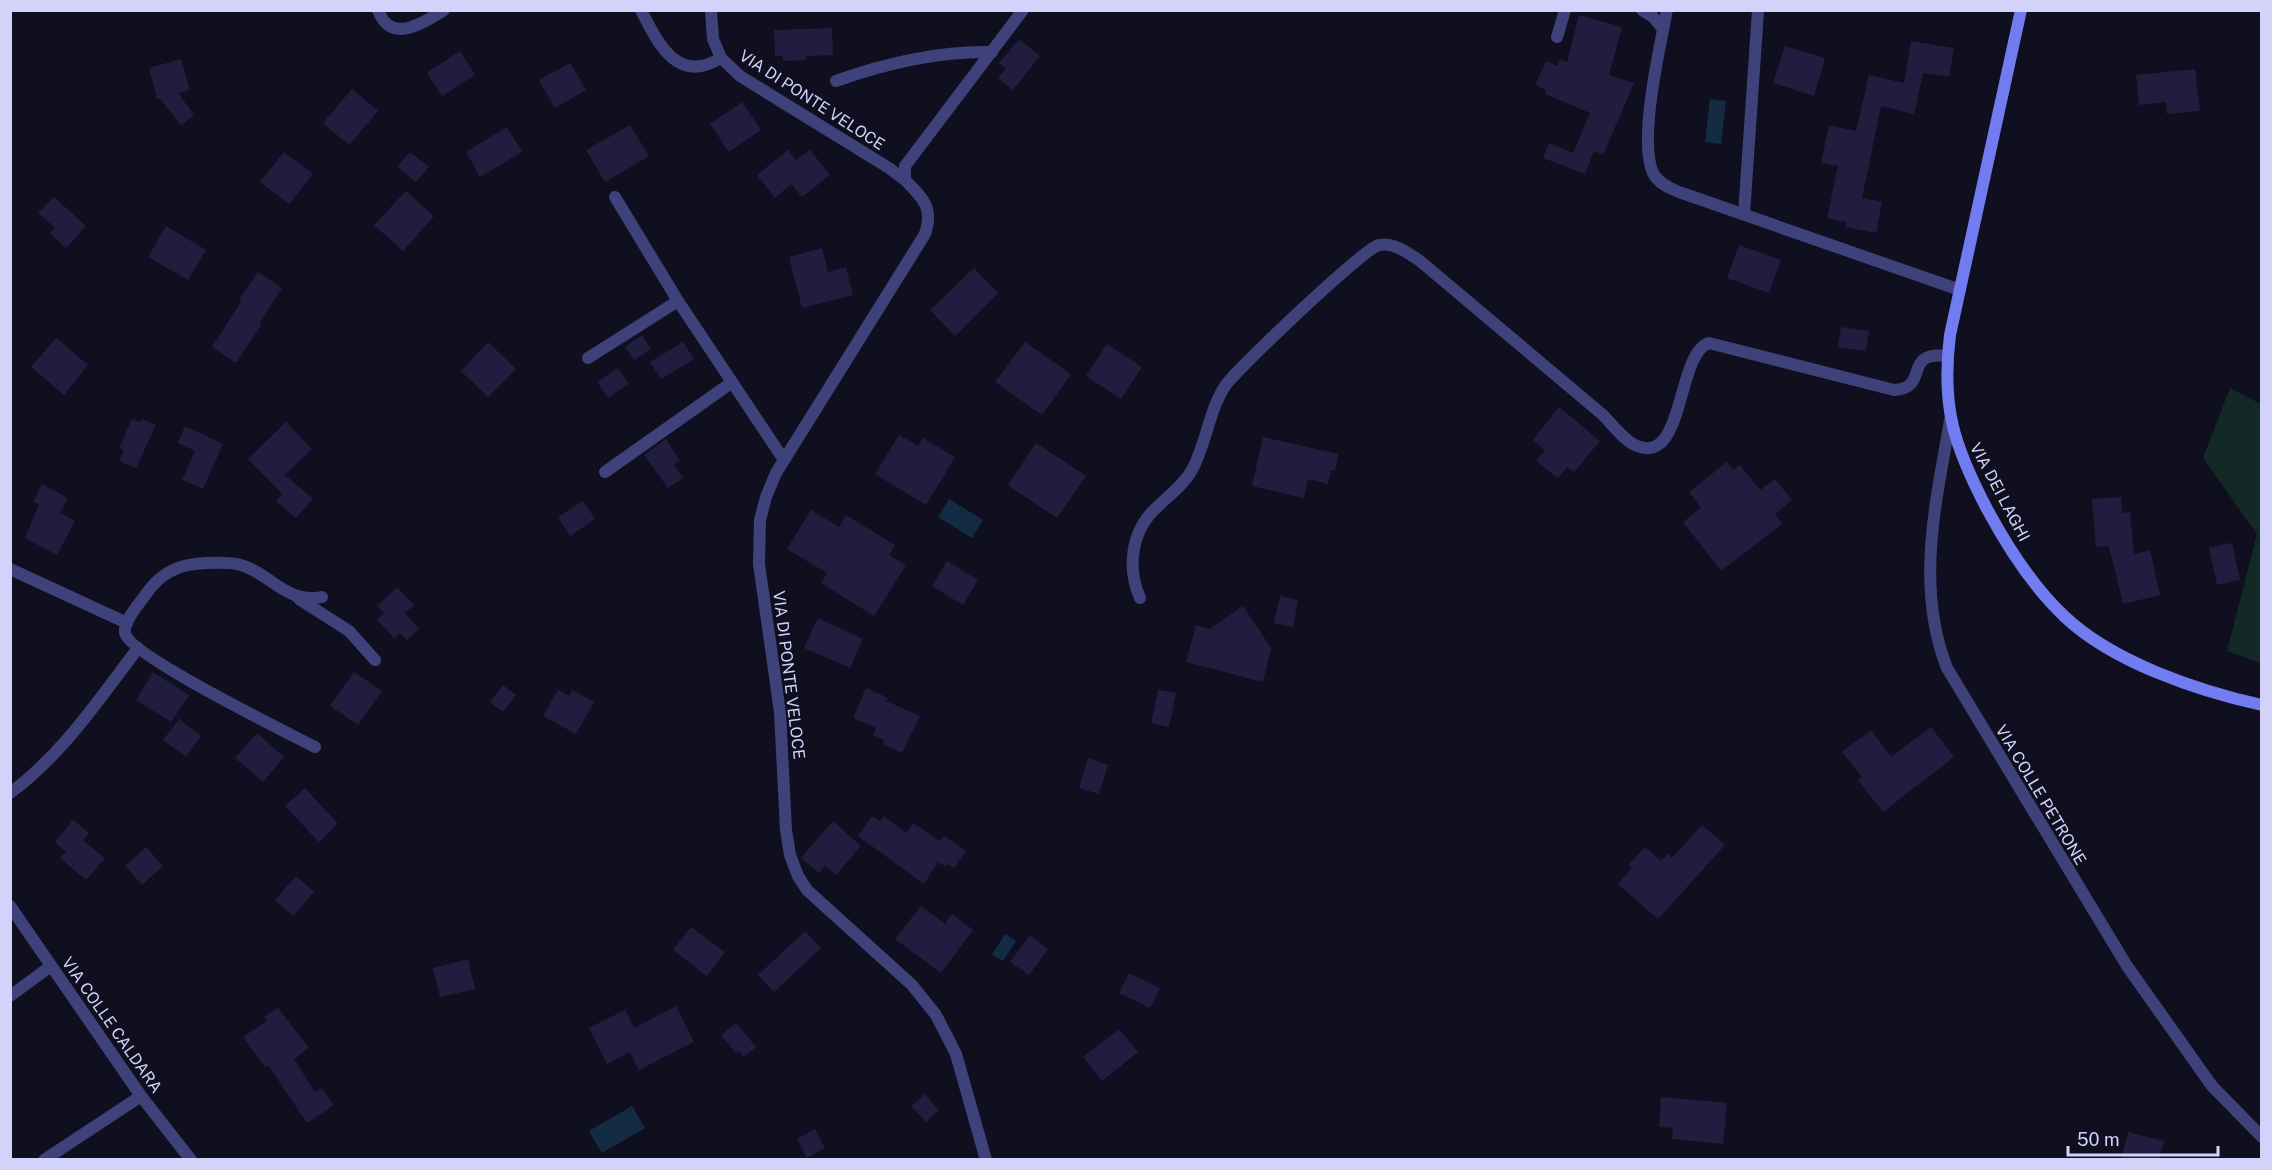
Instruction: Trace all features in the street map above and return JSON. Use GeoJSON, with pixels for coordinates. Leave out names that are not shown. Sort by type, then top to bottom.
{"type":"FeatureCollection","features":[{"type":"Feature","properties":{"kind":"main road","name":"VIA DEI LAGHI"},"geometry":{"type":"LineString","coordinates":[[2021,10],[1947,356],[1950,420],[1958,451],[1994,522],[2024,569],[2041,592],[2065,617],[2108,648],[2142,665],[2202,689],[2262,705]]}},
{"type":"Feature","properties":{"kind":"street"},"geometry":{"type":"LineString","coordinates":[[378,10],[383,22],[399,29],[419,25],[444,10]]}},
{"type":"Feature","properties":{"kind":"street","name":"VIA DI PONTE VELOCE"},"geometry":{"type":"LineString","coordinates":[[641,10],[660,46],[676,61],[697,67],[711,64],[721,58],[740,76],[890,168],[918,193],[929,212],[925,234],[772,481],[763,506],[759,554],[780,712],[786,830],[790,855],[798,876],[807,890],[912,985],[936,1015],[956,1054],[986,1160]]}},
{"type":"Feature","properties":{"kind":"street"},"geometry":{"type":"LineString","coordinates":[[711,10],[713,39],[721,58]]}},
{"type":"Feature","properties":{"kind":"street"},"geometry":{"type":"LineString","coordinates":[[905,180],[905,166],[1023,10]]}},
{"type":"Feature","properties":{"kind":"street"},"geometry":{"type":"LineString","coordinates":[[1557,37],[1565,10]]}},
{"type":"Feature","properties":{"kind":"street"},"geometry":{"type":"LineString","coordinates":[[1642,10],[1653,17],[1663,29]]}},
{"type":"Feature","properties":{"kind":"street"},"geometry":{"type":"LineString","coordinates":[[1666,10],[1649,127],[1649,160],[1653,173],[1662,183],[1672,189],[1960,290]]}},
{"type":"Feature","properties":{"kind":"street"},"geometry":{"type":"LineString","coordinates":[[1744,214],[1758,12]]}},
{"type":"Feature","properties":{"kind":"street"},"geometry":{"type":"LineString","coordinates":[[836,81],[898,63],[964,52],[992,52]]}},
{"type":"Feature","properties":{"kind":"street"},"geometry":{"type":"LineString","coordinates":[[890,168],[905,166]]}},
{"type":"Feature","properties":{"kind":"street"},"geometry":{"type":"LineString","coordinates":[[615,197],[678,301],[784,460]]}},
{"type":"Feature","properties":{"kind":"street"},"geometry":{"type":"LineString","coordinates":[[1140,598],[1132,573],[1133,557],[1139,534],[1154,511],[1189,475],[1225,386],[1360,256],[1376,246],[1395,247],[1420,261],[1603,415],[1630,442],[1643,448],[1658,445],[1669,433],[1695,355],[1709,343],[1894,390],[1909,388],[1919,364],[1925,358],[1947,356]]}},
{"type":"Feature","properties":{"kind":"street"},"geometry":{"type":"LineString","coordinates":[[588,358],[678,301]]}},
{"type":"Feature","properties":{"kind":"street"},"geometry":{"type":"LineString","coordinates":[[604,472],[731,383]]}},
{"type":"Feature","properties":{"kind":"street","name":"VIA COLLE PETRONE"},"geometry":{"type":"LineString","coordinates":[[1950,420],[1932,529],[1929,562],[1933,621],[1947,668],[2127,966],[2212,1086],[2262,1137]]}},
{"type":"Feature","properties":{"kind":"street"},"geometry":{"type":"LineString","coordinates":[[315,747],[214,695],[138,648],[126,636],[127,623],[159,578],[178,567],[218,563],[245,566],[349,631],[375,660]]}},
{"type":"Feature","properties":{"kind":"street"},"geometry":{"type":"LineString","coordinates":[[10,569],[127,623]]}},
{"type":"Feature","properties":{"kind":"street"},"geometry":{"type":"LineString","coordinates":[[296,597],[308,599],[322,597]]}},
{"type":"Feature","properties":{"kind":"street"},"geometry":{"type":"LineString","coordinates":[[10,793],[62,744],[138,648]]}},
{"type":"Feature","properties":{"kind":"street","name":"VIA COLLE CALDARA"},"geometry":{"type":"LineString","coordinates":[[10,906],[141,1096],[191,1160]]}},
{"type":"Feature","properties":{"kind":"street"},"geometry":{"type":"LineString","coordinates":[[10,996],[51,966]]}},
{"type":"Feature","properties":{"kind":"street"},"geometry":{"type":"LineString","coordinates":[[44,1160],[141,1096]]}},
{"type":"Feature","properties":{"kind":"green space"},"geometry":{"type":"Polygon","coordinates":[[[2230,388],[2261,404],[2261,663],[2227,651],[2257,534],[2203,458],[2230,388]]]}},
{"type":"Feature","properties":{"kind":"water"},"geometry":{"type":"Polygon","coordinates":[[[1710,99],[1726,101],[1721,144],[1705,142],[1710,99]]]}},
{"type":"Feature","properties":{"kind":"water"},"geometry":{"type":"Polygon","coordinates":[[[949,499],[983,520],[972,538],[938,517],[949,499]]]}},
{"type":"Feature","properties":{"kind":"water"},"geometry":{"type":"Polygon","coordinates":[[[1005,934],[1016,941],[1003,961],[992,955],[1005,934]]]}},
{"type":"Feature","properties":{"kind":"water"},"geometry":{"type":"Polygon","coordinates":[[[632,1106],[645,1128],[602,1153],[589,1131],[632,1106]]]}},
{"type":"Feature","properties":{"kind":"building"},"geometry":{"type":"Polygon","coordinates":[[[1579,15],[1622,27],[1609,75],[1634,83],[1603,155],[1594,151],[1585,174],[1543,158],[1549,143],[1573,153],[1590,113],[1545,94],[1546,90],[1535,85],[1546,61],[1558,66],[1560,59],[1567,62],[1579,15]]]}},
{"type":"Feature","properties":{"kind":"building"},"geometry":{"type":"Polygon","coordinates":[[[832,28],[833,55],[806,56],[806,60],[783,61],[783,56],[775,56],[774,30],[832,28]]]}},
{"type":"Feature","properties":{"kind":"building"},"geometry":{"type":"Polygon","coordinates":[[[1019,39],[1040,56],[1013,90],[998,78],[1006,69],[999,63],[1019,39]]]}},
{"type":"Feature","properties":{"kind":"building"},"geometry":{"type":"Polygon","coordinates":[[[1911,41],[1954,48],[1949,77],[1923,73],[1914,114],[1881,106],[1862,198],[1882,202],[1876,233],[1845,227],[1846,222],[1827,218],[1838,166],[1821,163],[1829,125],[1856,131],[1869,75],[1904,83],[1911,41]]]}},
{"type":"Feature","properties":{"kind":"building"},"geometry":{"type":"Polygon","coordinates":[[[1785,46],[1825,58],[1814,96],[1773,83],[1785,46]]]}},
{"type":"Feature","properties":{"kind":"building"},"geometry":{"type":"Polygon","coordinates":[[[460,51],[475,75],[442,96],[427,73],[460,51]]]}},
{"type":"Feature","properties":{"kind":"building"},"geometry":{"type":"Polygon","coordinates":[[[181,59],[190,90],[178,93],[194,115],[181,125],[160,99],[157,99],[149,68],[181,59]]]}},
{"type":"Feature","properties":{"kind":"building"},"geometry":{"type":"Polygon","coordinates":[[[570,63],[586,90],[555,108],[539,80],[570,63]]]}},
{"type":"Feature","properties":{"kind":"building"},"geometry":{"type":"Polygon","coordinates":[[[2195,69],[2200,111],[2167,114],[2166,102],[2139,105],[2136,75],[2195,69]]]}},
{"type":"Feature","properties":{"kind":"building"},"geometry":{"type":"Polygon","coordinates":[[[352,89],[378,111],[349,145],[323,123],[352,89]]]}},
{"type":"Feature","properties":{"kind":"building"},"geometry":{"type":"Polygon","coordinates":[[[742,102],[761,130],[729,152],[710,124],[742,102]]]}},
{"type":"Feature","properties":{"kind":"building"},"geometry":{"type":"Polygon","coordinates":[[[630,125],[649,156],[605,182],[586,150],[630,125]]]}},
{"type":"Feature","properties":{"kind":"building"},"geometry":{"type":"Polygon","coordinates":[[[507,127],[522,152],[480,177],[466,152],[507,127]]]}},
{"type":"Feature","properties":{"kind":"building"},"geometry":{"type":"Polygon","coordinates":[[[788,150],[796,160],[810,150],[830,175],[802,197],[791,184],[775,198],[757,175],[788,150]]]}},
{"type":"Feature","properties":{"kind":"building"},"geometry":{"type":"Polygon","coordinates":[[[284,152],[313,174],[289,204],[260,182],[284,152]]]}},
{"type":"Feature","properties":{"kind":"building"},"geometry":{"type":"Polygon","coordinates":[[[410,152],[429,167],[416,182],[397,167],[410,152]]]}},
{"type":"Feature","properties":{"kind":"building"},"geometry":{"type":"Polygon","coordinates":[[[406,191],[434,216],[403,251],[374,225],[406,191]]]}},
{"type":"Feature","properties":{"kind":"building"},"geometry":{"type":"Polygon","coordinates":[[[54,197],[86,226],[66,248],[50,233],[55,228],[38,213],[54,197]]]}},
{"type":"Feature","properties":{"kind":"building"},"geometry":{"type":"Polygon","coordinates":[[[166,226],[206,250],[188,280],[148,257],[166,226]]]}},
{"type":"Feature","properties":{"kind":"building"},"geometry":{"type":"Polygon","coordinates":[[[1739,245],[1781,260],[1769,293],[1727,278],[1739,245]]]}},
{"type":"Feature","properties":{"kind":"building"},"geometry":{"type":"Polygon","coordinates":[[[822,248],[828,272],[846,267],[853,295],[802,308],[789,257],[822,248]]]}},
{"type":"Feature","properties":{"kind":"building"},"geometry":{"type":"Polygon","coordinates":[[[974,268],[998,293],[955,336],[930,310],[974,268]]]}},
{"type":"Feature","properties":{"kind":"building"},"geometry":{"type":"Polygon","coordinates":[[[258,272],[282,288],[236,363],[212,347],[258,272]]]}},
{"type":"Feature","properties":{"kind":"building"},"geometry":{"type":"Polygon","coordinates":[[[1841,327],[1869,331],[1866,351],[1838,347],[1841,327]]]}},
{"type":"Feature","properties":{"kind":"building"},"geometry":{"type":"Polygon","coordinates":[[[642,335],[651,349],[634,360],[625,347],[642,335]]]}},
{"type":"Feature","properties":{"kind":"building"},"geometry":{"type":"Polygon","coordinates":[[[56,338],[88,365],[64,395],[31,367],[56,338]]]}},
{"type":"Feature","properties":{"kind":"building"},"geometry":{"type":"Polygon","coordinates":[[[488,342],[516,369],[488,397],[461,371],[488,342]]]}},
{"type":"Feature","properties":{"kind":"building"},"geometry":{"type":"Polygon","coordinates":[[[683,342],[694,359],[661,379],[650,362],[683,342]]]}},
{"type":"Feature","properties":{"kind":"building"},"geometry":{"type":"Polygon","coordinates":[[[1025,342],[1071,374],[1042,415],[995,382],[1025,342]]]}},
{"type":"Feature","properties":{"kind":"building"},"geometry":{"type":"Polygon","coordinates":[[[1107,344],[1142,367],[1121,399],[1086,376],[1107,344]]]}},
{"type":"Feature","properties":{"kind":"building"},"geometry":{"type":"Polygon","coordinates":[[[618,368],[629,384],[608,398],[597,382],[618,368]]]}},
{"type":"Feature","properties":{"kind":"building"},"geometry":{"type":"Polygon","coordinates":[[[1559,407],[1600,441],[1574,472],[1567,467],[1558,478],[1536,461],[1545,450],[1533,440],[1559,407]]]}},
{"type":"Feature","properties":{"kind":"building"},"geometry":{"type":"Polygon","coordinates":[[[132,419],[140,422],[142,419],[156,425],[136,468],[119,461],[124,450],[119,448],[132,419]]]}},
{"type":"Feature","properties":{"kind":"building"},"geometry":{"type":"Polygon","coordinates":[[[286,422],[312,449],[285,475],[313,499],[296,518],[276,501],[282,494],[248,459],[286,422]]]}},
{"type":"Feature","properties":{"kind":"building"},"geometry":{"type":"Polygon","coordinates":[[[185,426],[223,444],[203,489],[182,480],[195,451],[178,443],[185,426]]]}},
{"type":"Feature","properties":{"kind":"building"},"geometry":{"type":"Polygon","coordinates":[[[899,435],[918,446],[923,438],[955,457],[926,505],[875,474],[899,435]]]}},
{"type":"Feature","properties":{"kind":"building"},"geometry":{"type":"Polygon","coordinates":[[[1263,437],[1338,454],[1335,471],[1331,470],[1328,484],[1308,479],[1304,498],[1252,486],[1263,437]]]}},
{"type":"Feature","properties":{"kind":"building"},"geometry":{"type":"Polygon","coordinates":[[[666,439],[680,461],[674,464],[683,478],[668,488],[644,455],[666,439]]]}},
{"type":"Feature","properties":{"kind":"building"},"geometry":{"type":"Polygon","coordinates":[[[1036,443],[1086,476],[1057,518],[1008,485],[1036,443]]]}},
{"type":"Feature","properties":{"kind":"building"},"geometry":{"type":"Polygon","coordinates":[[[1727,462],[1733,470],[1740,465],[1760,490],[1775,479],[1792,500],[1775,514],[1782,524],[1721,571],[1683,522],[1701,508],[1689,492],[1727,462]]]}},
{"type":"Feature","properties":{"kind":"building"},"geometry":{"type":"Polygon","coordinates":[[[42,484],[68,498],[60,513],[75,521],[57,555],[25,538],[39,504],[33,502],[42,484]]]}},
{"type":"Feature","properties":{"kind":"building"},"geometry":{"type":"Polygon","coordinates":[[[2121,497],[2122,513],[2130,512],[2134,554],[2150,550],[2160,595],[2123,604],[2109,546],[2096,547],[2092,499],[2121,497]]]}},
{"type":"Feature","properties":{"kind":"building"},"geometry":{"type":"Polygon","coordinates":[[[583,501],[595,519],[570,536],[558,517],[583,501]]]}},
{"type":"Feature","properties":{"kind":"building"},"geometry":{"type":"Polygon","coordinates":[[[811,510],[839,527],[846,515],[895,545],[889,555],[906,565],[874,616],[821,583],[827,573],[787,549],[811,510]]]}},
{"type":"Feature","properties":{"kind":"building"},"geometry":{"type":"Polygon","coordinates":[[[2232,543],[2240,580],[2217,585],[2209,547],[2232,543]]]}},
{"type":"Feature","properties":{"kind":"building"},"geometry":{"type":"Polygon","coordinates":[[[947,561],[978,580],[963,605],[932,586],[947,561]]]}},
{"type":"Feature","properties":{"kind":"building"},"geometry":{"type":"Polygon","coordinates":[[[397,587],[414,605],[405,613],[419,629],[407,640],[400,633],[394,638],[377,620],[384,613],[377,606],[397,587]]]}},
{"type":"Feature","properties":{"kind":"building"},"geometry":{"type":"Polygon","coordinates":[[[1280,596],[1298,600],[1293,627],[1274,623],[1280,596]]]}},
{"type":"Feature","properties":{"kind":"building"},"geometry":{"type":"Polygon","coordinates":[[[1243,606],[1271,648],[1263,682],[1186,662],[1196,625],[1210,629],[1243,606]]]}},
{"type":"Feature","properties":{"kind":"building"},"geometry":{"type":"Polygon","coordinates":[[[818,618],[863,639],[850,668],[804,648],[818,618]]]}},
{"type":"Feature","properties":{"kind":"building"},"geometry":{"type":"Polygon","coordinates":[[[153,672],[189,695],[171,722],[136,700],[153,672]]]}},
{"type":"Feature","properties":{"kind":"building"},"geometry":{"type":"Polygon","coordinates":[[[354,672],[382,691],[358,725],[330,706],[354,672]]]}},
{"type":"Feature","properties":{"kind":"building"},"geometry":{"type":"Polygon","coordinates":[[[503,685],[516,695],[503,712],[490,702],[503,685]]]}},
{"type":"Feature","properties":{"kind":"building"},"geometry":{"type":"Polygon","coordinates":[[[866,688],[888,698],[886,701],[920,716],[902,753],[883,744],[884,740],[873,735],[876,728],[853,718],[866,688]]]}},
{"type":"Feature","properties":{"kind":"building"},"geometry":{"type":"Polygon","coordinates":[[[558,690],[569,696],[572,690],[594,702],[576,734],[543,716],[558,690]]]}},
{"type":"Feature","properties":{"kind":"building"},"geometry":{"type":"Polygon","coordinates":[[[1158,690],[1176,693],[1169,727],[1151,723],[1158,690]]]}},
{"type":"Feature","properties":{"kind":"building"},"geometry":{"type":"Polygon","coordinates":[[[179,719],[201,736],[186,757],[163,740],[179,719]]]}},
{"type":"Feature","properties":{"kind":"building"},"geometry":{"type":"Polygon","coordinates":[[[1931,727],[1954,757],[1883,812],[1858,780],[1862,777],[1842,752],[1871,730],[1891,757],[1931,727]]]}},
{"type":"Feature","properties":{"kind":"building"},"geometry":{"type":"Polygon","coordinates":[[[257,733],[284,757],[263,782],[235,758],[257,733]]]}},
{"type":"Feature","properties":{"kind":"building"},"geometry":{"type":"Polygon","coordinates":[[[1088,758],[1108,765],[1099,794],[1079,788],[1088,758]]]}},
{"type":"Feature","properties":{"kind":"building"},"geometry":{"type":"Polygon","coordinates":[[[305,788],[338,824],[319,842],[285,806],[305,788]]]}},
{"type":"Feature","properties":{"kind":"building"},"geometry":{"type":"Polygon","coordinates":[[[872,816],[880,821],[884,816],[906,833],[913,823],[940,841],[944,836],[966,851],[954,868],[948,864],[946,867],[938,862],[924,884],[858,836],[872,816]]]}},
{"type":"Feature","properties":{"kind":"building"},"geometry":{"type":"Polygon","coordinates":[[[73,820],[89,833],[83,840],[105,858],[86,880],[60,858],[66,852],[55,842],[73,820]]]}},
{"type":"Feature","properties":{"kind":"building"},"geometry":{"type":"Polygon","coordinates":[[[833,821],[861,846],[836,875],[825,865],[819,873],[801,858],[833,821]]]}},
{"type":"Feature","properties":{"kind":"building"},"geometry":{"type":"Polygon","coordinates":[[[1702,825],[1725,845],[1658,919],[1618,884],[1632,868],[1629,864],[1645,847],[1661,861],[1668,854],[1672,858],[1702,825]]]}},
{"type":"Feature","properties":{"kind":"building"},"geometry":{"type":"Polygon","coordinates":[[[146,847],[163,866],[142,885],[125,866],[146,847]]]}},
{"type":"Feature","properties":{"kind":"building"},"geometry":{"type":"Polygon","coordinates":[[[296,876],[314,892],[293,916],[275,900],[296,876]]]}},
{"type":"Feature","properties":{"kind":"building"},"geometry":{"type":"Polygon","coordinates":[[[921,906],[945,924],[952,914],[973,930],[941,973],[895,939],[921,906]]]}},
{"type":"Feature","properties":{"kind":"building"},"geometry":{"type":"Polygon","coordinates":[[[691,927],[725,952],[707,976],[673,950],[691,927]]]}},
{"type":"Feature","properties":{"kind":"building"},"geometry":{"type":"Polygon","coordinates":[[[805,931],[821,948],[774,992],[758,975],[805,931]]]}},
{"type":"Feature","properties":{"kind":"building"},"geometry":{"type":"Polygon","coordinates":[[[1030,935],[1048,949],[1029,975],[1010,962],[1030,935]]]}},
{"type":"Feature","properties":{"kind":"building"},"geometry":{"type":"Polygon","coordinates":[[[468,959],[475,989],[440,997],[433,968],[468,959]]]}},
{"type":"Feature","properties":{"kind":"building"},"geometry":{"type":"Polygon","coordinates":[[[1129,973],[1160,988],[1150,1008],[1119,993],[1129,973]]]}},
{"type":"Feature","properties":{"kind":"building"},"geometry":{"type":"Polygon","coordinates":[[[676,1006],[694,1042],[639,1070],[630,1052],[607,1064],[589,1028],[625,1010],[634,1028],[676,1006]]]}},
{"type":"Feature","properties":{"kind":"building"},"geometry":{"type":"Polygon","coordinates":[[[278,1008],[309,1048],[294,1059],[315,1092],[322,1088],[334,1105],[307,1123],[268,1065],[265,1067],[243,1037],[267,1021],[264,1017],[278,1008]]]}},
{"type":"Feature","properties":{"kind":"building"},"geometry":{"type":"Polygon","coordinates":[[[736,1023],[756,1047],[744,1057],[738,1051],[736,1053],[721,1035],[736,1023]]]}},
{"type":"Feature","properties":{"kind":"building"},"geometry":{"type":"Polygon","coordinates":[[[1119,1029],[1138,1052],[1102,1081],[1083,1057],[1119,1029]]]}},
{"type":"Feature","properties":{"kind":"building"},"geometry":{"type":"Polygon","coordinates":[[[925,1094],[939,1110],[926,1122],[911,1106],[925,1094]]]}},
{"type":"Feature","properties":{"kind":"building"},"geometry":{"type":"Polygon","coordinates":[[[1661,1097],[1727,1103],[1723,1144],[1672,1139],[1673,1128],[1659,1127],[1661,1097]]]}},
{"type":"Feature","properties":{"kind":"building"},"geometry":{"type":"Polygon","coordinates":[[[815,1129],[825,1148],[807,1158],[797,1139],[815,1129]]]}},
{"type":"Feature","properties":{"kind":"building"},"geometry":{"type":"Polygon","coordinates":[[[2128,1132],[2164,1141],[2159,1160],[2121,1160],[2128,1132]]]}}]}
